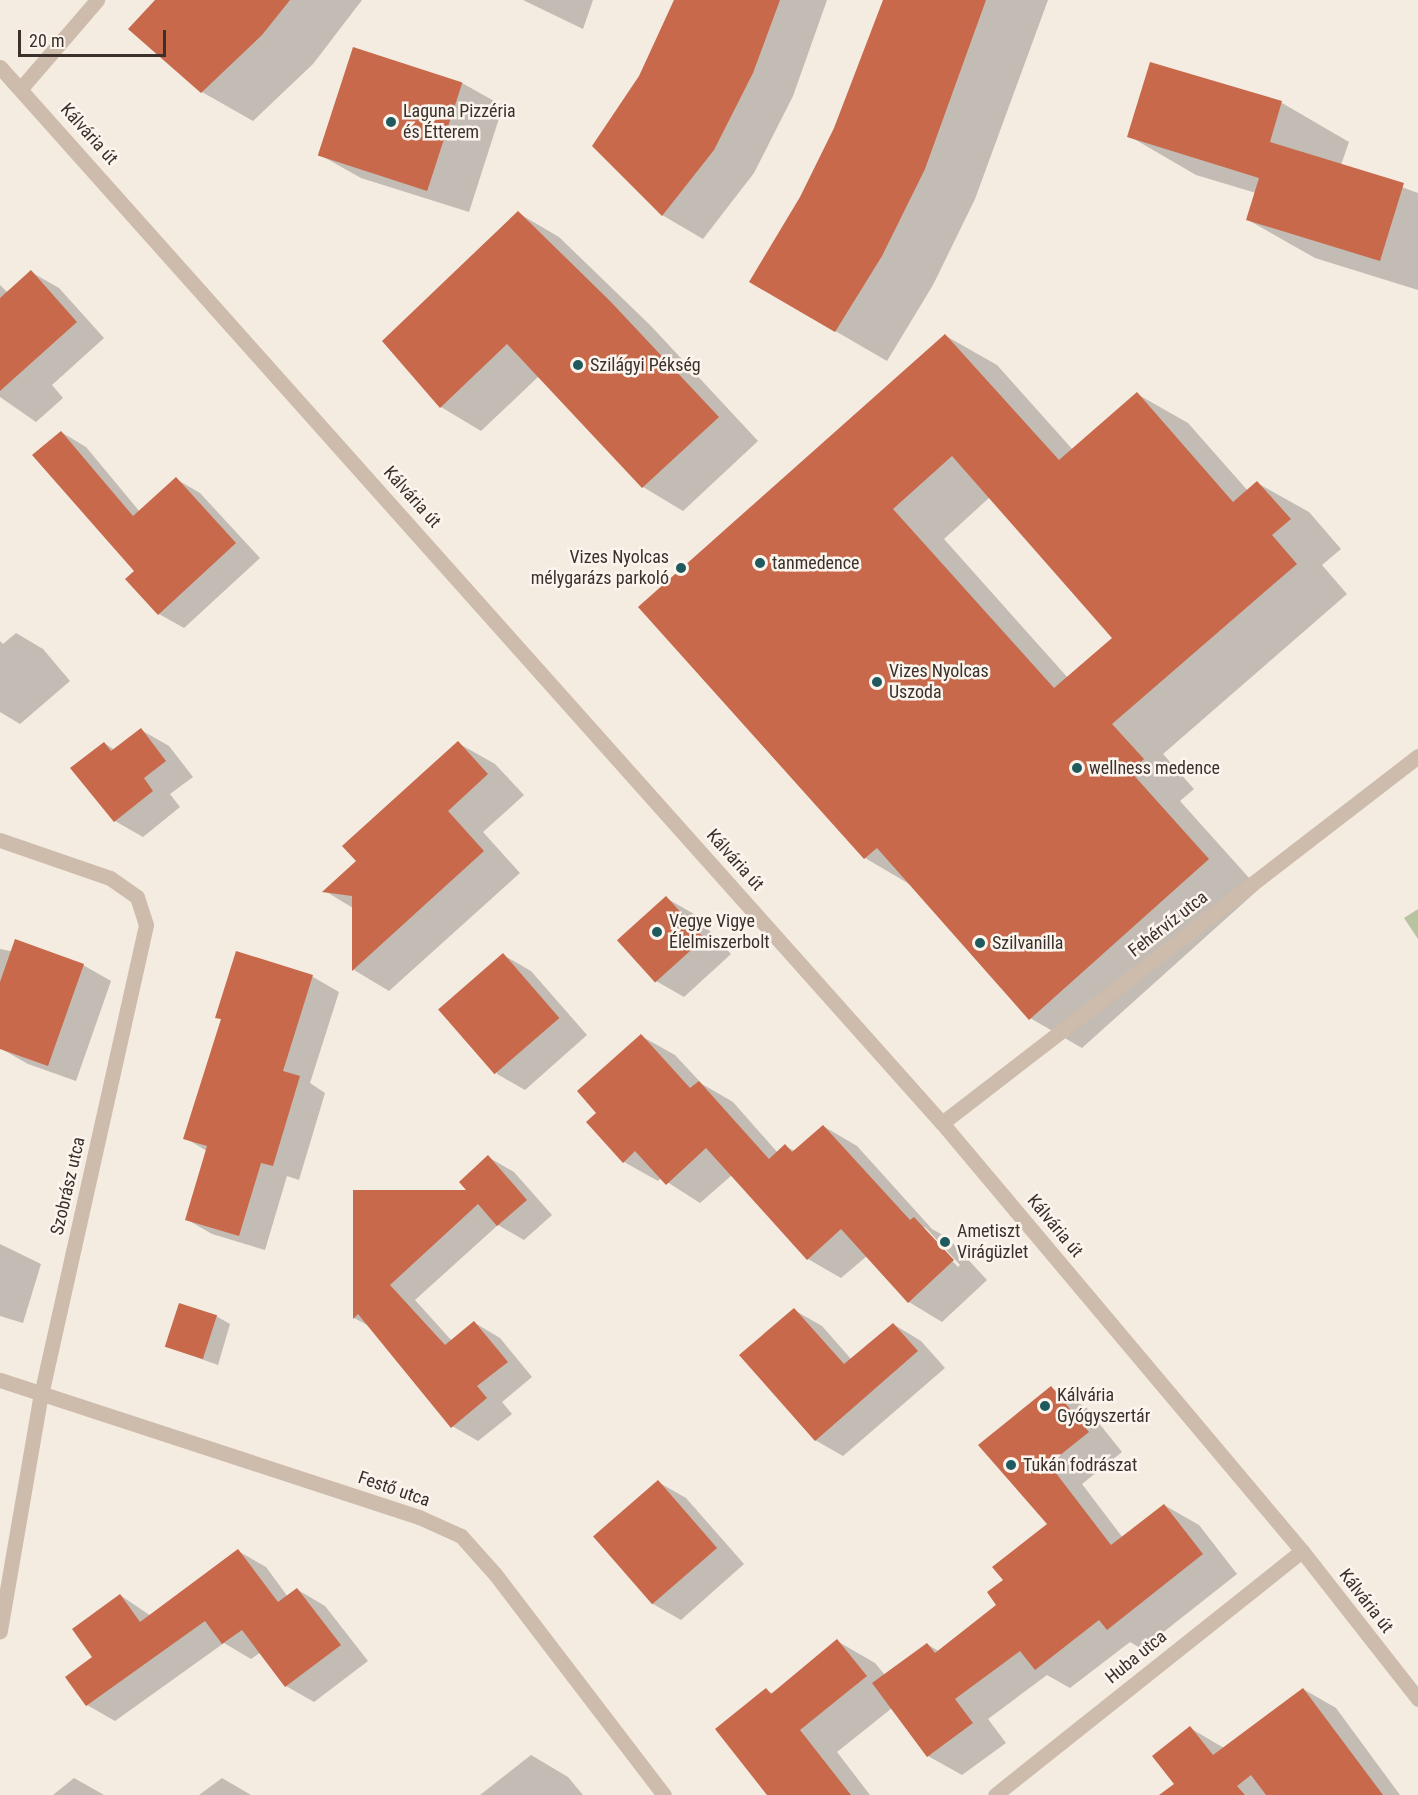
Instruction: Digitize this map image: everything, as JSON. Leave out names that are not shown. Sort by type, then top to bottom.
[{"type":"street","points":[[22,87],[97,0]]},
{"type":"street","name":"Kálvária út","points":[[0,67],[22,87],[942,1123],[1302,1551],[1418,1699]]},
{"type":"street","name":"Fehérvíz utca","points":[[942,1123],[1418,756]]},
{"type":"street","name":"Szobrász utca","points":[[0,840],[110,878],[137,897],[146,925],[41,1393],[0,1631]]},
{"type":"street","name":"Festő utca","points":[[0,1380],[419,1517],[461,1536],[495,1574],[664,1795]]},
{"type":"street","name":"Huba utca","points":[[995,1795],[1302,1551]]},
{"type":"green space","points":[[1418,909],[1418,939],[1404,918]]},
{"type":"building","points":[[155,0],[290,0],[262,35],[201,93],[128,29]]},
{"type":"building","points":[[674,0],[780,0],[753,73],[714,150],[662,216],[592,146],[639,76]]},
{"type":"building","points":[[883,0],[986,0],[925,169],[882,256],[835,332],[749,282],[800,197],[834,128]]},
{"type":"building","points":[[353,47],[462,83],[427,191],[318,155]]},
{"type":"building","points":[[1150,62],[1282,101],[1270,142],[1404,183],[1380,261],[1246,220],[1259,178],[1127,137]]},
{"type":"building","points":[[518,211],[610,301],[719,417],[642,488],[507,344],[440,408],[382,341]]},
{"type":"building","points":[[31,270],[77,322],[0,391],[0,298]]},
{"type":"building","name":"Vizes Nyolcas Uszoda","points":[[945,334],[1059,460],[1137,392],[1233,502],[1257,481],[1291,519],[1272,535],[1297,564],[1112,724],[1144,759],[1130,771],[1209,859],[1029,1020],[877,848],[864,859],[638,607]],"holes":[[[952,456],[1112,638],[1054,688],[893,509]]]},
{"type":"building","points":[[61,431],[133,516],[176,477],[236,543],[158,615],[125,579],[134,571],[32,455]]},
{"type":"building","points":[[141,728],[166,761],[144,778],[153,791],[114,822],[70,768],[104,742],[111,751]]},
{"type":"building","points":[[458,741],[488,774],[448,811],[484,851],[352,971],[352,896],[322,892],[356,861],[342,846]]},
{"type":"building","points":[[666,896],[704,938],[655,983],[617,940]]},
{"type":"building","points":[[15,939],[84,964],[48,1066],[0,1049],[0,982]]},
{"type":"building","points":[[236,951],[313,975],[283,1071],[300,1076],[273,1166],[261,1163],[239,1236],[185,1220],[207,1146],[183,1139],[221,1019],[215,1018]]},
{"type":"building","points":[[503,953],[559,1018],[495,1074],[438,1009]]},
{"type":"building","points":[[641,1034],[690,1088],[699,1081],[769,1159],[785,1144],[792,1152],[823,1125],[910,1220],[914,1217],[954,1260],[908,1303],[841,1229],[807,1260],[706,1148],[666,1185],[635,1151],[623,1163],[586,1122],[596,1113],[577,1091]]},
{"type":"building","points":[[488,1155],[527,1200],[497,1226],[478,1204],[390,1285],[445,1345],[474,1321],[508,1362],[477,1386],[487,1398],[451,1428],[358,1314],[353,1319],[353,1190],[466,1190],[459,1182]]},
{"type":"building","points":[[179,1303],[217,1315],[203,1359],[165,1347]]},
{"type":"building","points":[[794,1308],[844,1364],[893,1323],[918,1351],[815,1441],[739,1355]]},
{"type":"building","points":[[1051,1386],[1089,1432],[1049,1464],[1111,1545],[1164,1504],[1203,1554],[1107,1630],[1099,1620],[1035,1670],[1020,1651],[955,1699],[973,1723],[927,1757],[872,1683],[927,1643],[935,1653],[996,1605],[987,1592],[1003,1580],[992,1567],[1047,1524],[978,1445]]},
{"type":"building","points":[[658,1480],[717,1548],[652,1604],[593,1536]]},
{"type":"building","points":[[238,1549],[278,1602],[297,1588],[341,1645],[285,1687],[242,1630],[222,1644],[205,1621],[86,1706],[65,1677],[92,1657],[72,1629],[120,1594],[140,1622]]},
{"type":"building","points":[[837,1639],[867,1676],[800,1730],[851,1795],[767,1795],[715,1729],[766,1688],[771,1694]]},
{"type":"building","points":[[1303,1688],[1383,1795],[1266,1795],[1251,1775],[1237,1786],[1245,1795],[1159,1795],[1174,1784],[1152,1756],[1190,1726],[1213,1755]]},
{"type":"place","name":"Laguna Pizzéria és Étterem","points":[[391,122]]},
{"type":"place","name":"Szilágyi Pékség","points":[[578,365]]},
{"type":"place","name":"tanmedence","points":[[760,563]]},
{"type":"place","name":"Vizes Nyolcas mélygarázs parkoló","points":[[681,568]]},
{"type":"place","name":"Vizes Nyolcas Uszoda","points":[[877,682]]},
{"type":"place","name":"wellness medence","points":[[1077,768]]},
{"type":"place","name":"Vegye Vigye Élelmiszerbolt","points":[[657,932]]},
{"type":"place","name":"Szilvanilla","points":[[980,943]]},
{"type":"place","name":"Ametiszt Virágüzlet","points":[[945,1242]]},
{"type":"place","name":"Kálvária Gyógyszertár","points":[[1045,1406]]},
{"type":"place","name":"Tukán fodrászat","points":[[1011,1465]]}]
